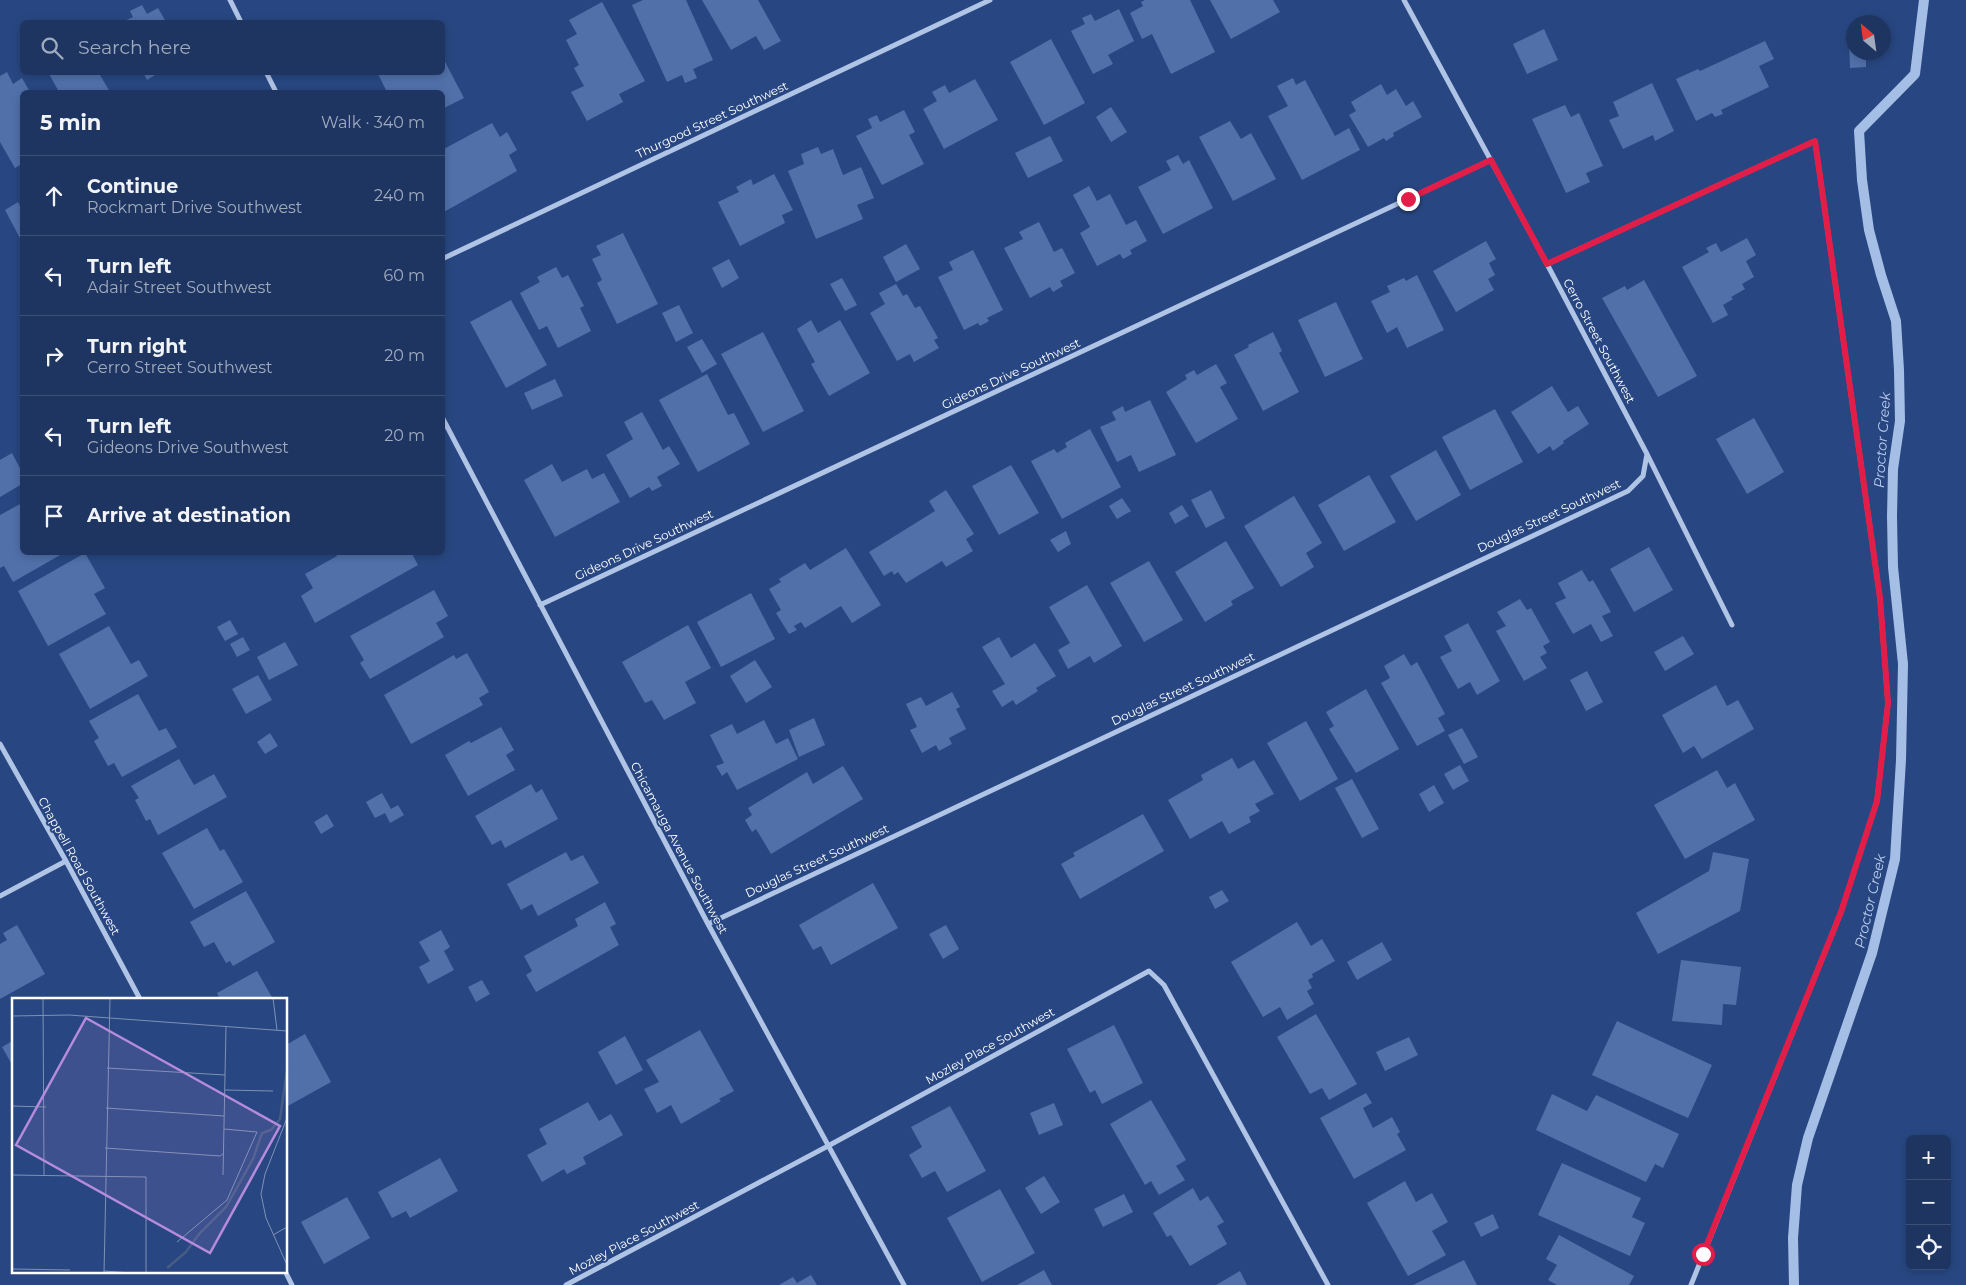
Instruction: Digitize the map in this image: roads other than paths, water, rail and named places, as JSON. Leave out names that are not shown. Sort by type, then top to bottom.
[{"type":"street","points":[[230,0],[240,20]]},
{"type":"street","name":"Thurgood Street Southwest","points":[[445,257],[990,0]]},
{"type":"street","name":"Cerro Street Southwest","points":[[1404,0],[1647,454],[1732,625]]},
{"type":"street","points":[[268,75],[275,90]]},
{"type":"street","points":[[1547,264],[1815,141],[1880,598],[1888,703],[1877,801],[1841,912],[1691,1285]]},
{"type":"street","name":"Gideons Drive Southwest","points":[[540,605],[1491,160]]},
{"type":"street","name":"Chicamauga Avenue Southwest","points":[[445,423],[708,924],[904,1285]]},
{"type":"street","name":"Douglas Street Southwest","points":[[708,924],[1628,491],[1643,476],[1647,454]]},
{"type":"street","name":"Chappell Road Southwest","points":[[0,744],[66,860],[139,998]]},
{"type":"street","points":[[0,896],[66,860]]},
{"type":"street","name":"Mozley Place Southwest","points":[[566,1285],[828,1146],[1150,971],[1164,985],[1328,1285]]},
{"type":"street","points":[[286,1272],[292,1285]]},
{"type":"waterway","name":"Proctor Creek","points":[[1794,1285],[1793,1238],[1797,1185],[1808,1138],[1872,953],[1895,859],[1901,760],[1903,664],[1893,567],[1892,517],[1893,469],[1900,421],[1899,370],[1896,321],[1869,230],[1862,180],[1859,131],[1915,74],[1924,0]]}]
